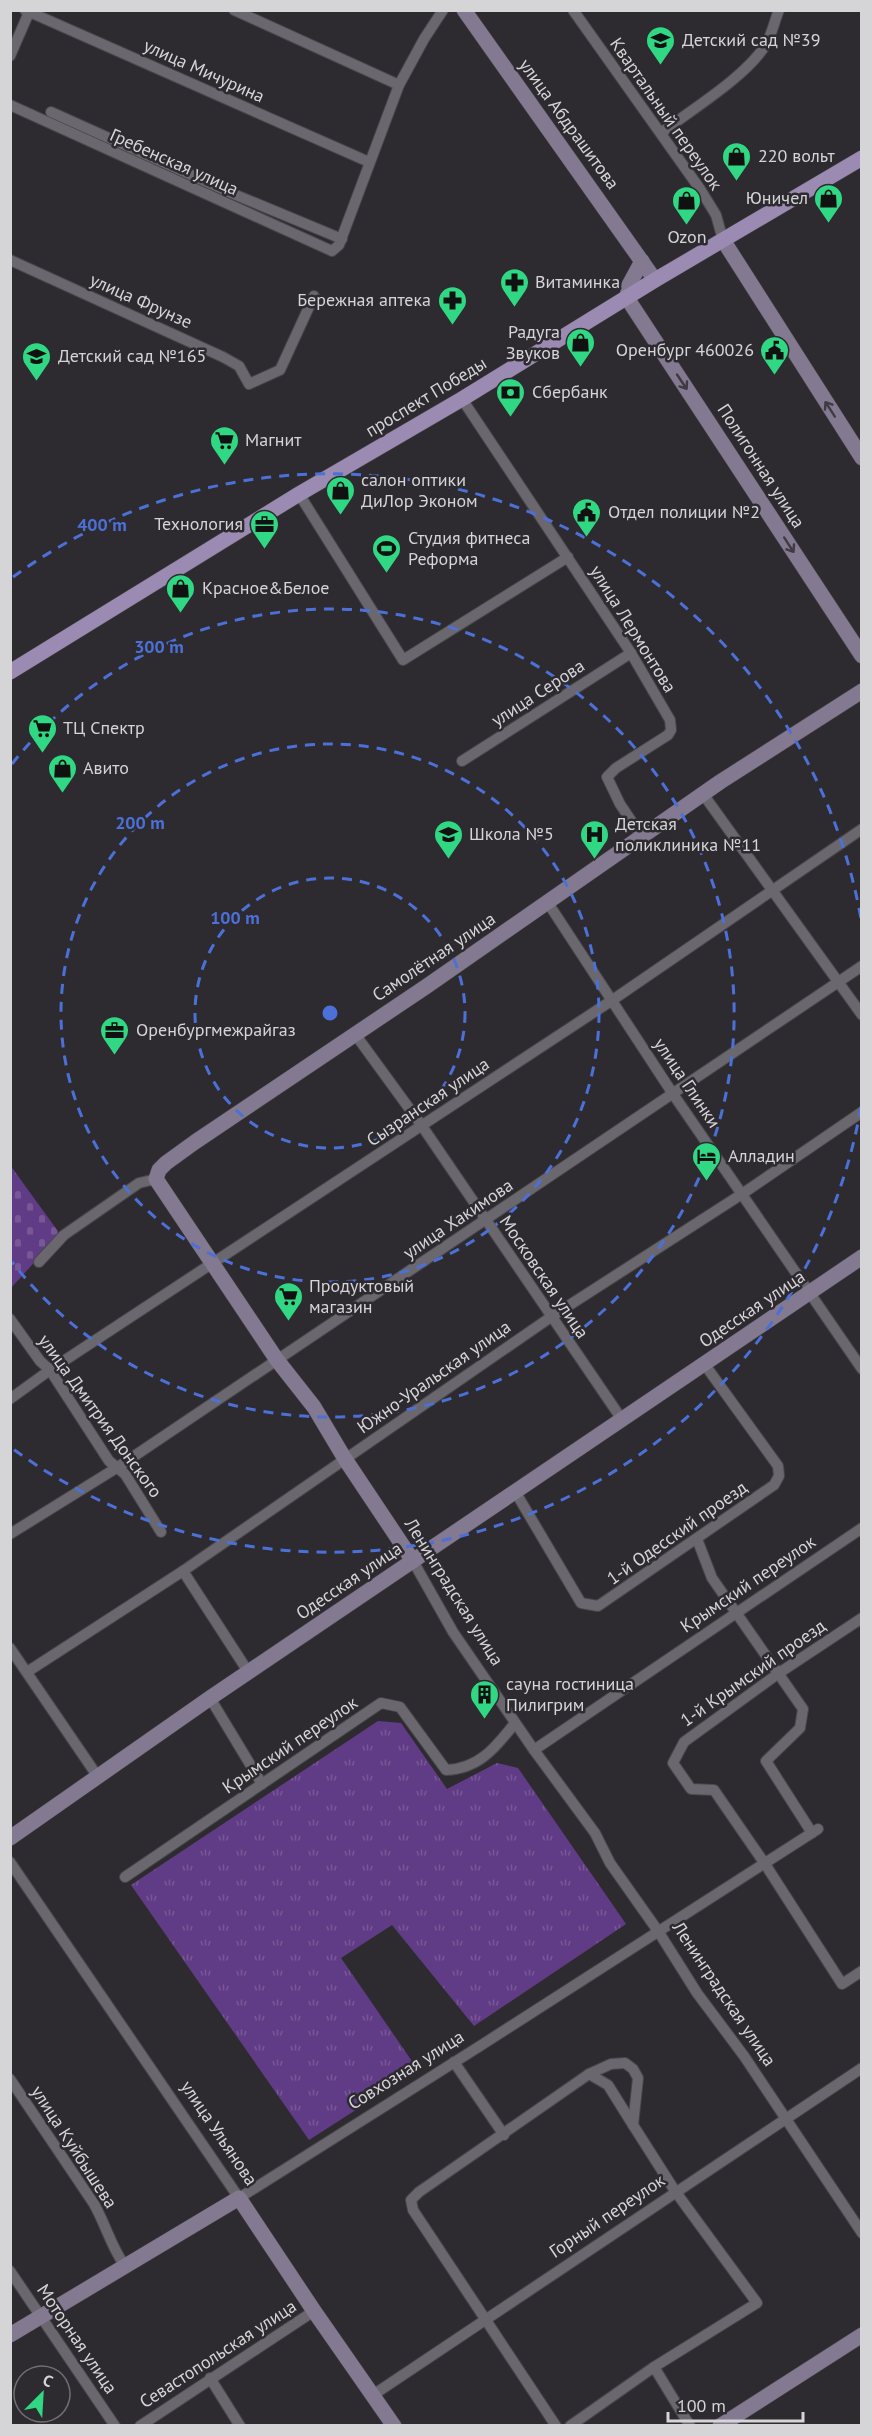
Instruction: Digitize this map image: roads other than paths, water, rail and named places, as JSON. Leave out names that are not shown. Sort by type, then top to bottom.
[{"type":"main road","name":"проспект Победы","points":[[10,672],[299,494],[462,399],[655,280],[861,158]]},
{"type":"street","points":[[234,10],[399,85]]},
{"type":"street","points":[[342,239],[399,85],[443,10]]},
{"type":"street","name":"улица Абдрашитова","points":[[464,10],[655,280]]},
{"type":"street","name":"Квартальный переулок","points":[[573,10],[661,133],[716,215],[723,240]]},
{"type":"street","points":[[661,133],[741,72],[757,57],[771,35],[779,10]]},
{"type":"street","points":[[10,56],[28,11]]},
{"type":"street","name":"улица Мичурина","points":[[28,11],[369,162]]},
{"type":"street","name":"Гребенская улица","points":[[10,105],[324,249],[336,249],[342,239],[231,193],[51,112]]},
{"type":"street","points":[[723,240],[861,458]]},
{"type":"street","name":"улица Фрунзе","points":[[10,260],[223,357],[239,366],[249,384],[280,370],[314,296]]},
{"type":"street","points":[[627,298],[629,285],[642,261]]},
{"type":"street","name":"Полигонная улица","points":[[627,298],[861,656]]},
{"type":"street","name":"улица Лермонтова","points":[[462,399],[631,653],[670,720],[672,730],[662,740],[616,768],[608,777],[620,804],[642,837]]},
{"type":"street","points":[[299,494],[403,660],[567,557]]},
{"type":"street","name":"улица Серова","points":[[462,761],[631,653]]},
{"type":"street","name":"Самолётная улица","points":[[39,1262],[64,1235],[139,1183],[156,1179],[159,1170],[166,1163],[548,903],[703,794],[861,691]]},
{"type":"street","points":[[703,794],[861,1015]]},
{"type":"street","name":"Сызранская улица","points":[[10,1399],[50,1370],[612,1000],[861,829]]},
{"type":"street","name":"улица Глинки","points":[[548,903],[673,1094],[861,1369]]},
{"type":"street","name":"улица Хакимова","points":[[10,1534],[118,1467],[861,966]]},
{"type":"street","name":"Московская улица","points":[[355,1034],[422,1126],[622,1421]]},
{"type":"street","name":"Южно-Уральская улица","points":[[27,1672],[183,1571],[551,1317],[742,1194],[861,1112]]},
{"type":"street","name":"Ленинградская улица","points":[[156,1179],[212,1265],[278,1360],[314,1407],[345,1459],[413,1561],[453,1632],[534,1750],[595,1833],[610,1863],[658,1931],[697,1993],[744,2056],[861,2233]]},
{"type":"street","name":"Одесская улица","points":[[10,1838],[210,1698],[705,1365],[861,1257]]},
{"type":"street","name":"улица Дмитрия Донского","points":[[10,1319],[39,1361],[50,1370],[109,1461],[118,1467],[161,1532]]},
{"type":"street","name":"1-й Одесский проезд","points":[[516,1493],[581,1603],[603,1604],[774,1485],[779,1476],[778,1466],[705,1365]]},
{"type":"street","name":"Крымский переулок","points":[[534,1750],[735,1611],[861,1528]]},
{"type":"street","points":[[697,1539],[712,1578],[779,1673]]},
{"type":"street","points":[[183,1571],[249,1673]]},
{"type":"street","name":"1-й Крымский проезд","points":[[765,1864],[714,1790],[691,1789],[673,1763],[684,1742],[779,1673],[861,1618]]},
{"type":"street","points":[[10,1648],[98,1777]]},
{"type":"street","name":"Совхозная улица","points":[[10,2335],[239,2198],[815,1831],[766,1761],[801,1728],[803,1709],[779,1673]]},
{"type":"street","points":[[210,1698],[262,1784]]},
{"type":"street","name":"Крымский переулок","points":[[124,1877],[381,1703],[400,1707],[446,1770],[461,1770],[475,1764],[515,1723]]},
{"type":"street","name":"улица Ульянова","points":[[10,1862],[394,2426]]},
{"type":"street","points":[[765,1864],[842,1984],[861,1971]]},
{"type":"street","points":[[454,2062],[504,2134]]},
{"type":"street","points":[[556,2426],[413,2211],[411,2200],[419,2192],[589,2074],[611,2064],[625,2063],[633,2069],[638,2078],[633,2125]]},
{"type":"street","name":"Горный переулок","points":[[373,2395],[861,2068]]},
{"type":"street","points":[[570,2426],[654,2367],[756,2303],[675,2191],[608,2085],[589,2074]]},
{"type":"street","name":"улица Куйбышева","points":[[10,2079],[94,2204],[115,2252],[125,2266]]},
{"type":"street","name":"Моторная улица","points":[[10,2271],[43,2316],[115,2426]]},
{"type":"street","name":"Севастопольская улица","points":[[140,2426],[314,2311]]},
{"type":"street","points":[[720,2426],[861,2335]]},
{"type":"street","points":[[654,2367],[690,2426]]},
{"type":"street","points":[[210,2378],[240,2426]]},
{"type":"place","name":"Детский сад №39","points":[[661,66]]},
{"type":"place","name":"220 вольт","points":[[737,182]]},
{"type":"place","name":"Юничел","points":[[829,224]]},
{"type":"place","name":"Ozon","points":[[687,226]]},
{"type":"place","name":"Витаминка","points":[[514,308]]},
{"type":"place","name":"Бережная аптека","points":[[452,326]]},
{"type":"place","name":"Радуга Звуков","points":[[581,368]]},
{"type":"place","name":"Оренбург 460026","points":[[775,376]]},
{"type":"place","name":"Детский сад №165","points":[[37,382]]},
{"type":"place","name":"Сбербанк","points":[[511,418]]},
{"type":"place","name":"Магнит","points":[[224,466]]},
{"type":"place","name":"салон оптики ДиЛор Эконом","points":[[340,516]]},
{"type":"place","name":"Отдел полиции №2","points":[[587,538]]},
{"type":"place","name":"Технология","points":[[264,550]]},
{"type":"place","name":"Студия фитнеса Реформа","points":[[387,574]]},
{"type":"place","name":"Красное&Белое","points":[[181,614]]},
{"type":"place","name":"ТЦ Спектр","points":[[42,754]]},
{"type":"place","name":"Авито","points":[[62,794]]},
{"type":"place","name":"Школа №5","points":[[448,860]]},
{"type":"place","name":"Детская поликлиника №11","points":[[594,860]]},
{"type":"place","name":"Оренбургмежрайгаз","points":[[115,1056]]},
{"type":"place","name":"Алладин","points":[[707,1182]]},
{"type":"place","name":"Продуктовый магазин","points":[[288,1322]]},
{"type":"place","name":"сауна гостиница Пилигрим","points":[[485,1720]]}]
